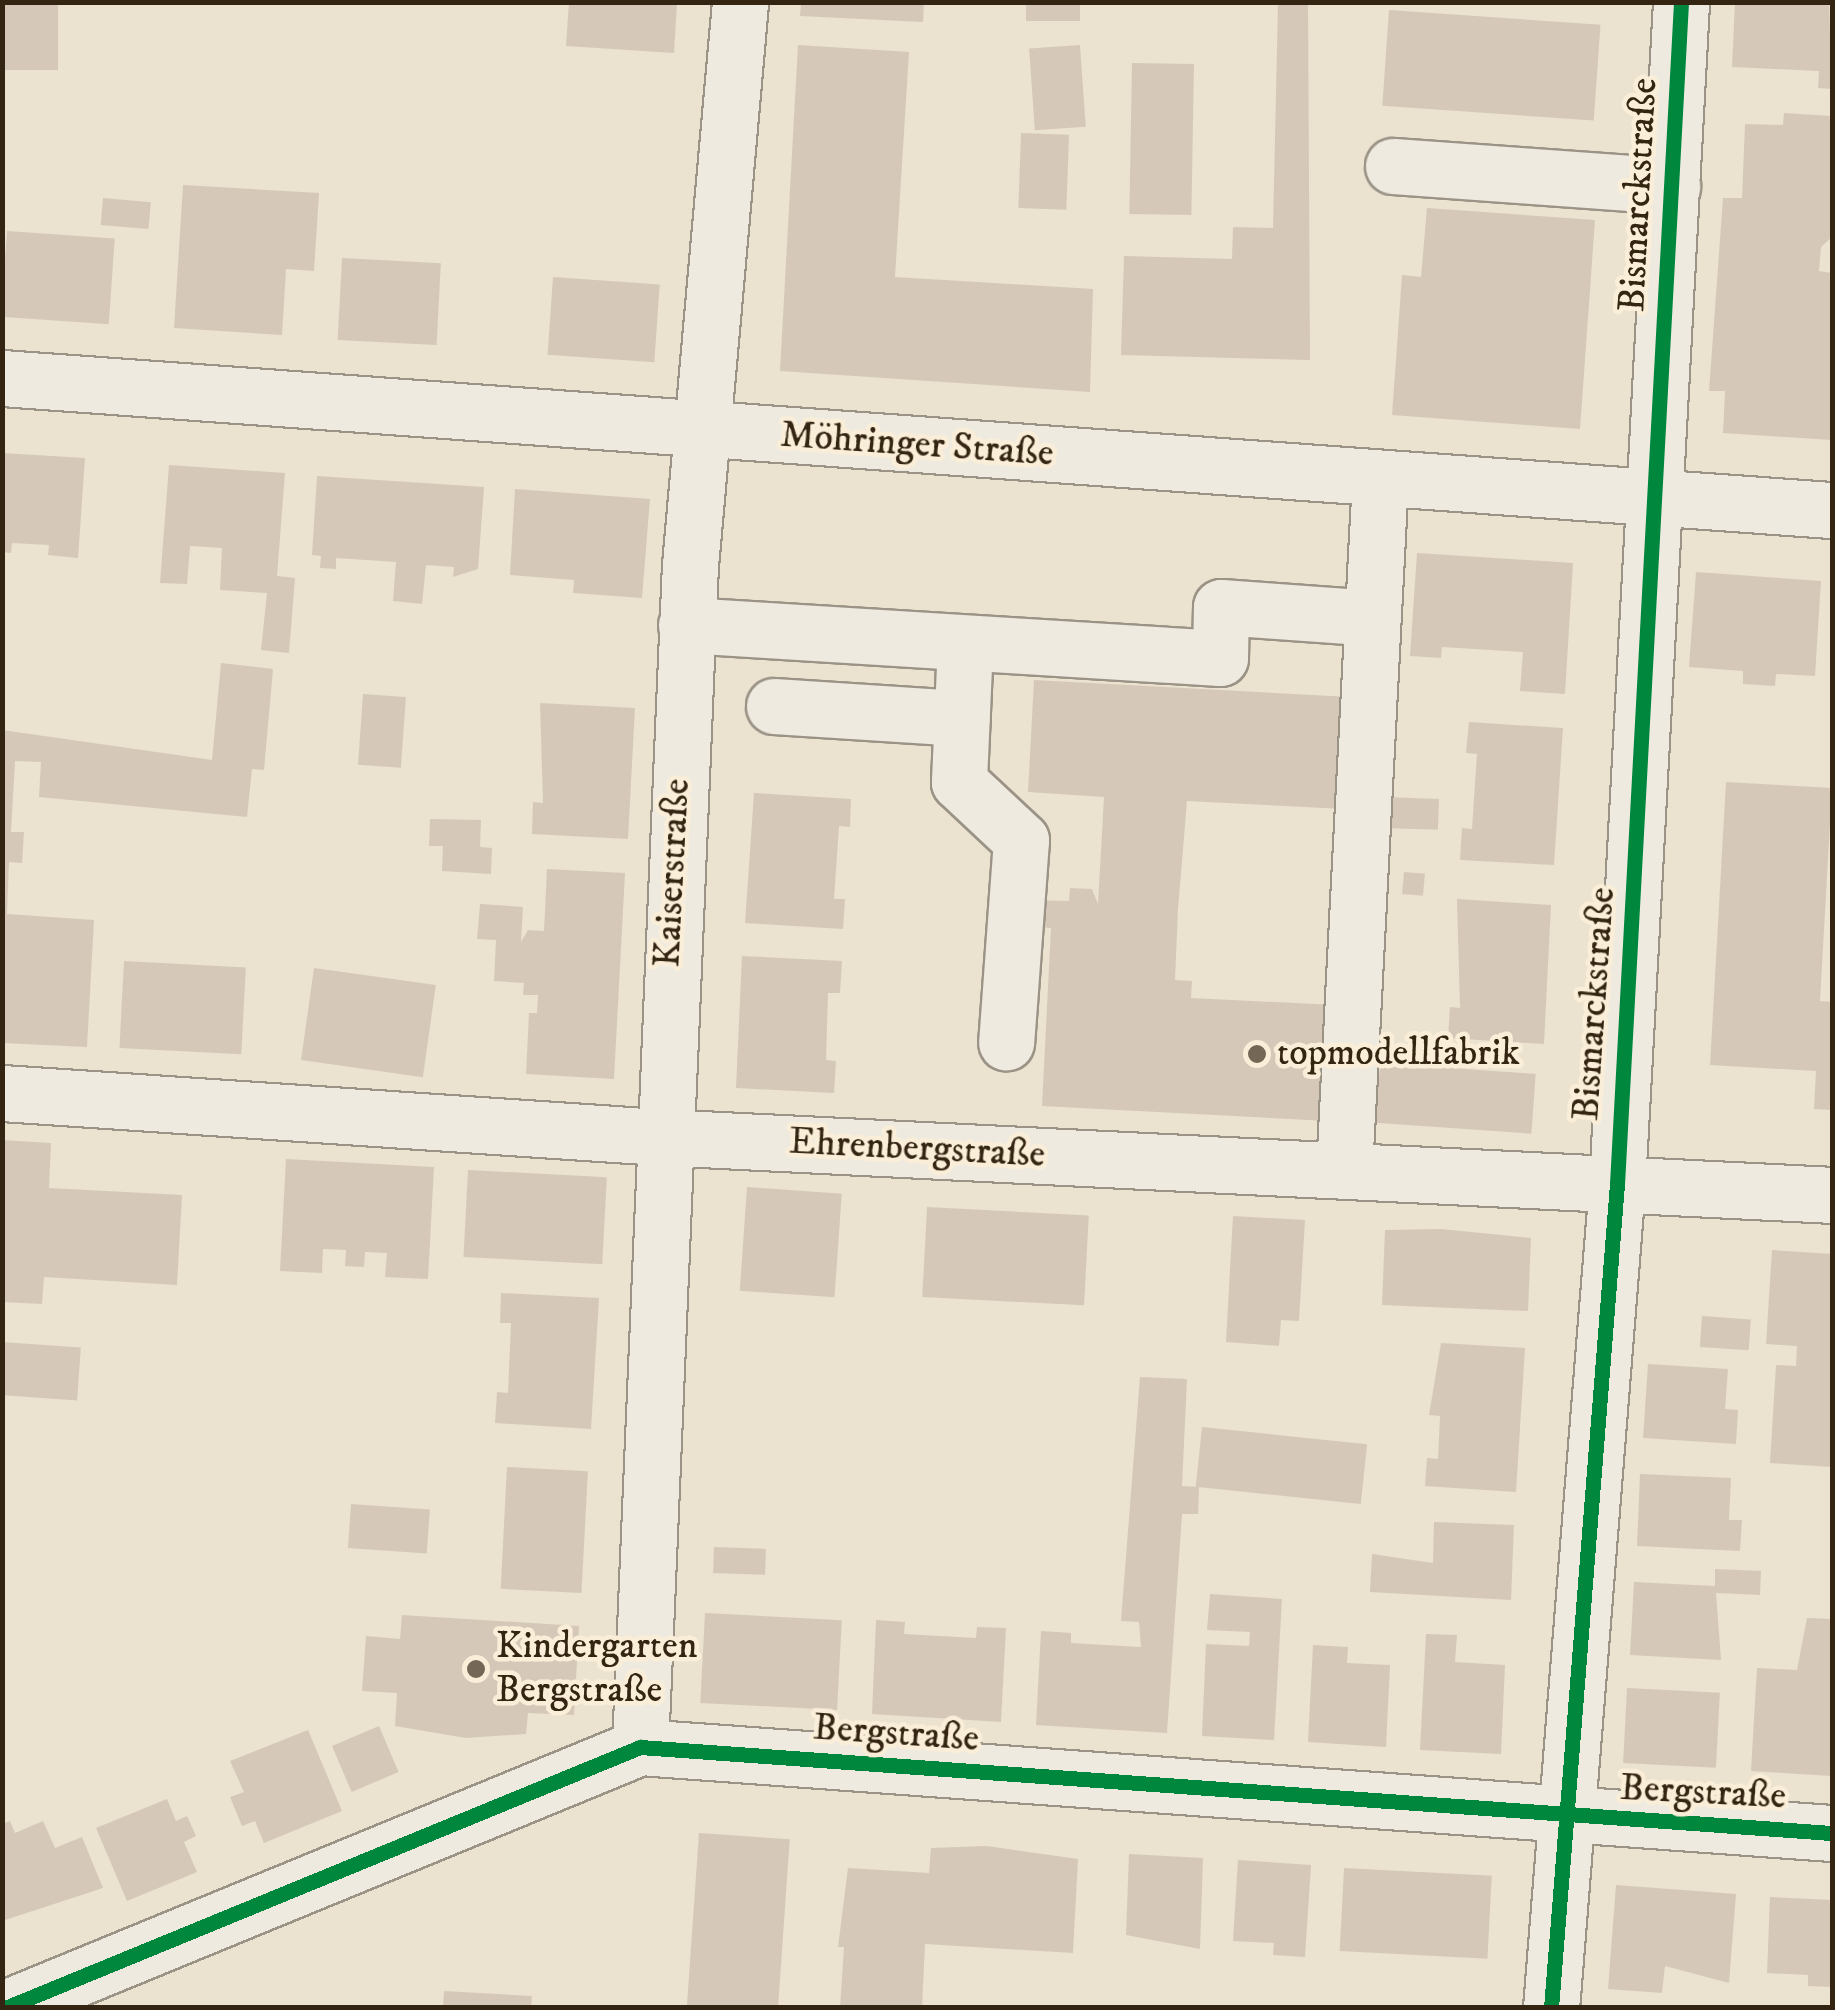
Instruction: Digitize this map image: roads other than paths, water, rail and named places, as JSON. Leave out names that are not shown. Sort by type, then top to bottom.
[{"type":"street","name":"Kaiserstraße","points":[[640,1746],[660,1136],[686,625],[740,2]]},
{"type":"street","name":"Bismarckstraße","points":[[1551,2008],[1617,1184],[1682,2]]},
{"type":"street","points":[[1393,166],[1672,186]]},
{"type":"street","name":"Möhringer Straße","points":[[2,378],[1832,510]]},
{"type":"street","points":[[1344,1170],[1380,478]]},
{"type":"street","points":[[686,625],[1220,658],[1221,607],[1373,618]]},
{"type":"street","points":[[965,643],[959,782],[1021,840],[1006,1042]]},
{"type":"street","points":[[774,706],[962,718]]},
{"type":"street","name":"Ehrenbergstraße","points":[[2,1093],[660,1136],[1832,1195]]},
{"type":"street","name":"Bergstraße","points":[[5,2008],[640,1746],[1566,1818],[1832,1833]]},
{"type":"place","name":"topmodellfabrik","points":[[1257,1054]]},
{"type":"place","name":"Kindergarten Bergstraße","points":[[476,1669]]}]
